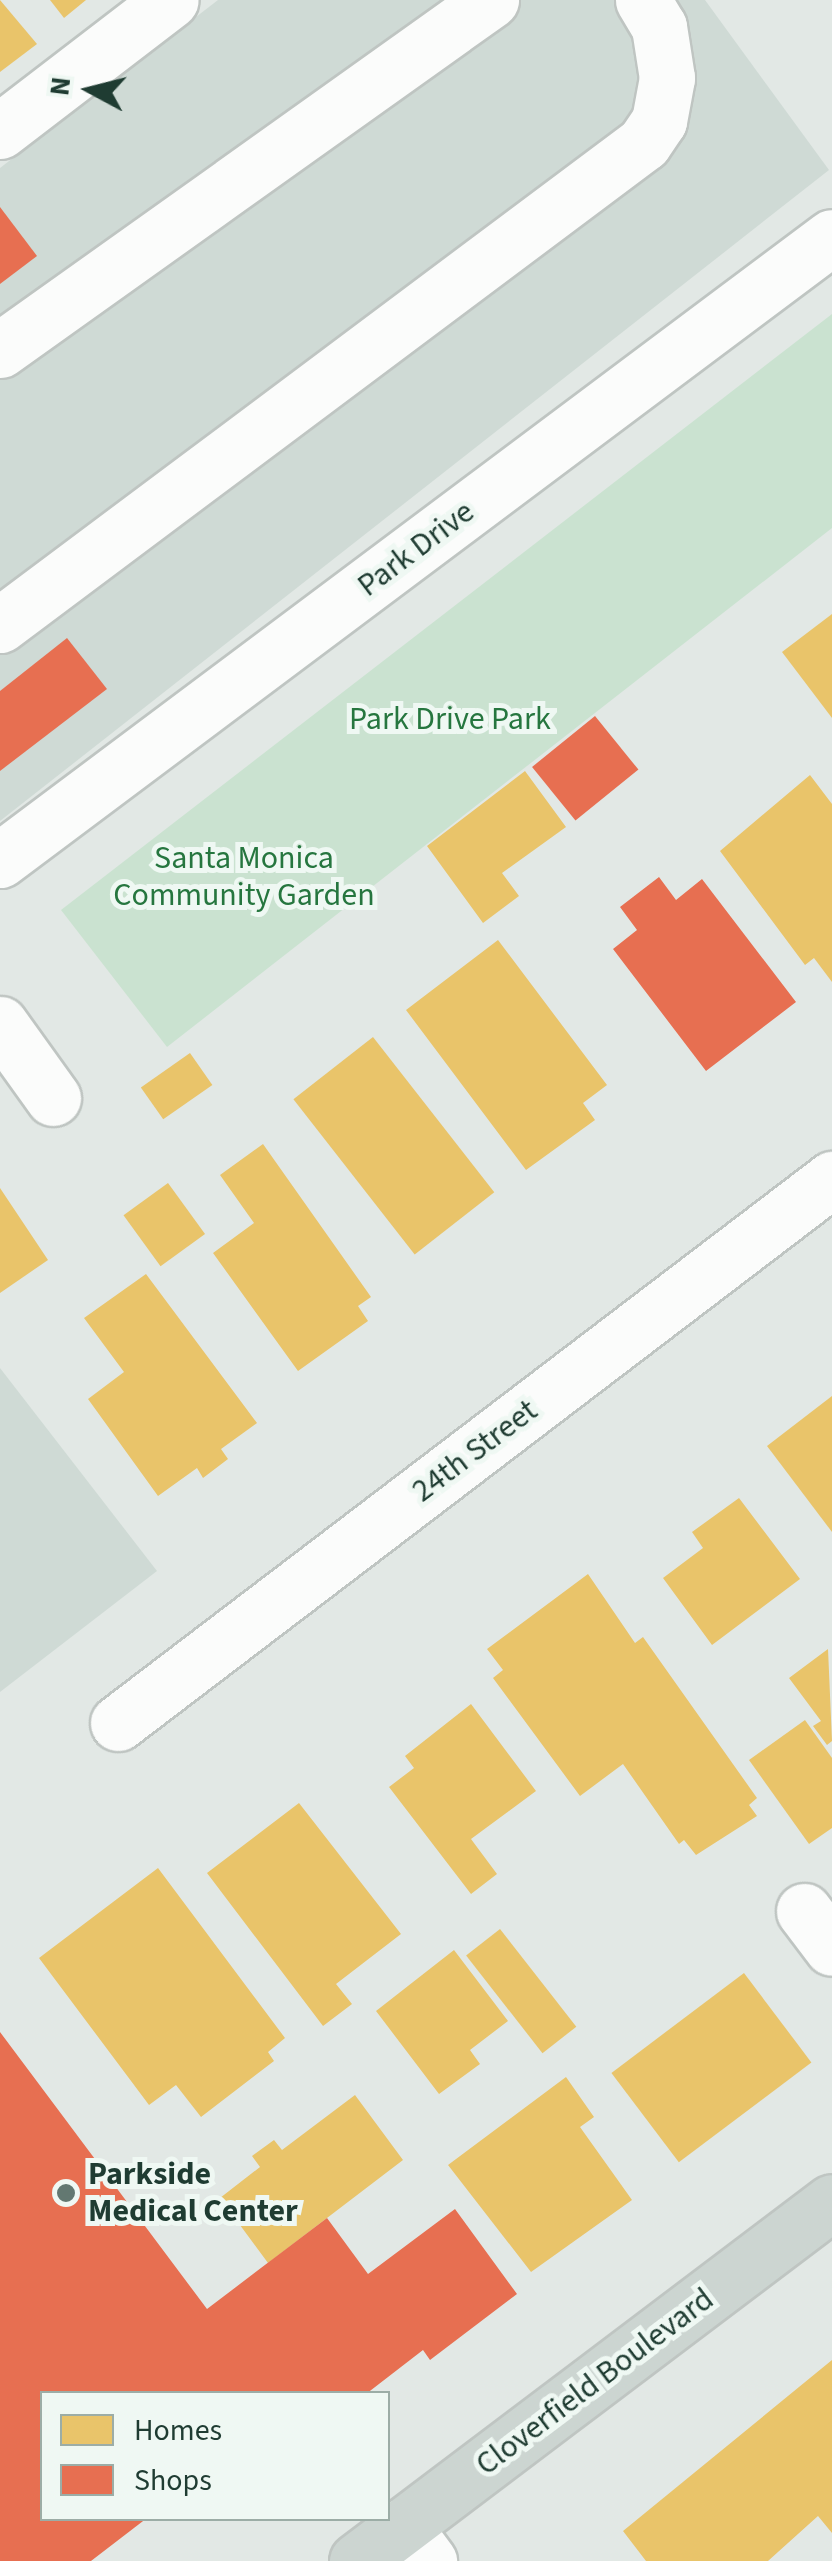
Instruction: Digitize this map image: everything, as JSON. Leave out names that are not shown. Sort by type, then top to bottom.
[{"type":"main road","name":"Cloverfield Boulevard","points":[[357,2561],[416,2544],[832,2202]]},
{"type":"street","points":[[0,130],[171,0]]},
{"type":"street","points":[[0,350],[491,0]]},
{"type":"street","points":[[0,625],[644,143],[659,121],[667,78],[658,28],[643,0]]},
{"type":"street","name":"Park Drive","points":[[0,860],[832,236]]},
{"type":"street","points":[[0,1024],[53,1098]]},
{"type":"street","name":"24th Street","points":[[118,1723],[832,1179]]},
{"type":"shaded area","points":[[218,0],[705,0],[829,170],[0,821],[0,168]]},
{"type":"shaded area","points":[[0,1368],[157,1571],[0,1692]]},
{"type":"green space","name":"Park Drive Park","points":[[832,314],[832,528],[167,1047],[61,910]]},
{"type":"building: Homes","points":[[0,0],[37,44],[0,72]]},
{"type":"building: Homes","points":[[50,0],[86,0],[64,18]]},
{"type":"building: Homes","points":[[832,614],[832,718],[782,652]]},
{"type":"building: Homes","points":[[525,771],[566,827],[502,873],[519,896],[483,923],[427,846]]},
{"type":"building: Homes","points":[[810,775],[832,804],[832,982],[814,958],[805,965],[720,851]]},
{"type":"building: Homes","points":[[498,940],[607,1085],[583,1103],[595,1120],[526,1170],[406,1010]]},
{"type":"building: Homes","points":[[373,1037],[494,1192],[415,1254],[293,1099]]},
{"type":"building: Homes","points":[[190,1053],[212,1085],[163,1119],[141,1087]]},
{"type":"building: Homes","points":[[263,1144],[371,1297],[358,1306],[368,1321],[298,1371],[213,1253],[254,1223],[220,1175]]},
{"type":"building: Homes","points":[[168,1183],[205,1234],[161,1266],[124,1215]]},
{"type":"building: Homes","points":[[0,1188],[48,1260],[0,1293]]},
{"type":"building: Homes","points":[[146,1274],[257,1423],[221,1449],[228,1459],[203,1478],[197,1468],[158,1496],[88,1399],[124,1372],[84,1318]]},
{"type":"building: Homes","points":[[832,1396],[832,1532],[767,1446]]},
{"type":"building: Homes","points":[[739,1498],[800,1579],[712,1645],[663,1578],[703,1548],[692,1532]]},
{"type":"building: Homes","points":[[588,1574],[635,1643],[643,1637],[757,1798],[749,1805],[757,1816],[696,1855],[684,1840],[679,1844],[623,1764],[580,1796],[493,1678],[503,1670],[487,1649]]},
{"type":"building: Homes","points":[[828,1649],[832,1741],[827,1745],[813,1726],[821,1721],[789,1678]]},
{"type":"building: Homes","points":[[471,1704],[536,1791],[471,1839],[497,1874],[471,1894],[389,1787],[414,1768],[405,1756]]},
{"type":"building: Homes","points":[[805,1720],[832,1758],[832,1828],[809,1844],[749,1760]]},
{"type":"building: Homes","points":[[299,1803],[401,1934],[336,1984],[352,2004],[323,2026],[207,1873]]},
{"type":"building: Homes","points":[[158,1868],[285,2038],[268,2052],[274,2061],[201,2117],[176,2085],[149,2105],[39,1958]]},
{"type":"building: Homes","points":[[500,1929],[576,2027],[542,2053],[466,1955]]},
{"type":"building: Homes","points":[[454,1950],[508,2021],[470,2050],[480,2064],[439,2094],[376,2011]]},
{"type":"building: Homes","points":[[744,1973],[811,2062],[679,2162],[611,2073]]},
{"type":"building: Homes","points":[[566,2077],[594,2117],[580,2127],[632,2200],[531,2272],[448,2165]]},
{"type":"building: Homes","points":[[355,2095],[403,2160],[268,2263],[220,2198],[260,2167],[252,2156],[274,2140],[282,2150]]},
{"type":"building: Homes","points":[[832,2360],[832,2533],[818,2516],[768,2561],[646,2561],[623,2531]]},
{"type":"building: Shops","points":[[0,207],[37,256],[0,284]]},
{"type":"building: Shops","points":[[67,638],[107,689],[0,771],[0,691]]},
{"type":"building: Shops","points":[[595,716],[638,770],[575,821],[532,767]]},
{"type":"building: Shops","points":[[659,877],[676,900],[702,879],[796,1002],[706,1071],[613,949],[637,930],[620,907]]},
{"type":"building: Shops","name":"Parkside Medical Center","points":[[0,2032],[207,2309],[327,2218],[368,2274],[455,2209],[517,2294],[430,2360],[423,2350],[370,2391],[40,2391],[40,2521],[143,2521],[91,2561],[0,2561]]},
{"type":"place","name":"Parkside Medical Center","points":[[66,2193]]},
{"type":"park label","name":"Santa Monica Community Garden","points":[[244,878]]}]
